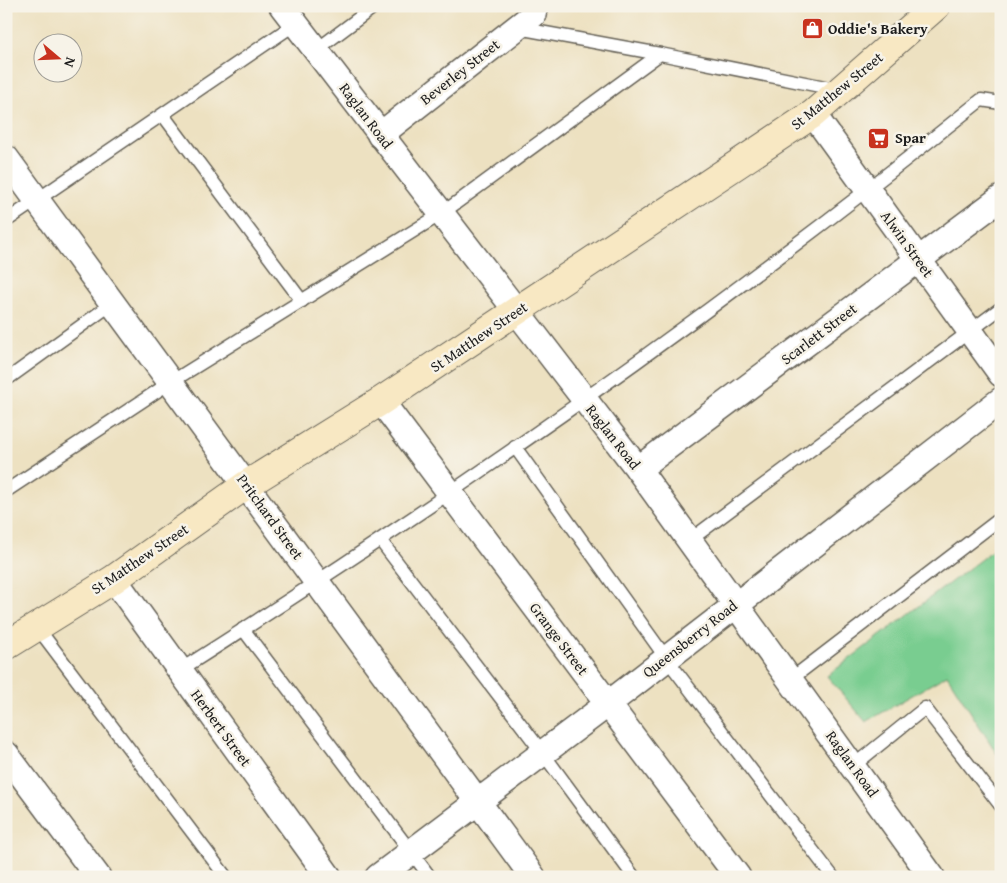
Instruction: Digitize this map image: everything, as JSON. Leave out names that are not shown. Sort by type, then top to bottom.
[{"type":"main road","name":"St Matthew Street","points":[[6,646],[114,579],[246,485],[381,401],[813,114],[842,91],[936,6]]},
{"type":"street","name":"Beverley Street","points":[[380,135],[533,15],[535,6]]},
{"type":"street","name":"Raglan Road","points":[[289,15],[638,469],[932,877]]},
{"type":"street","name":"Alwin Street","points":[[813,114],[1001,374]]},
{"type":"street","name":"Pritchard Street","points":[[6,158],[534,877]]},
{"type":"street","name":"Scarlett Street","points":[[638,469],[1001,198]]},
{"type":"street","name":"Queensberry Road","points":[[378,877],[477,800],[608,704],[736,603],[1001,400]]},
{"type":"street","name":"Grange Street","points":[[381,401],[738,877]]},
{"type":"street","name":"Herbert Street","points":[[114,579],[329,877]]},
{"type":"street","points":[[6,754],[98,877]]},
{"type":"lane","points":[[316,51],[375,6]]},
{"type":"lane","points":[[6,221],[163,115],[289,15]]},
{"type":"lane","points":[[517,27],[842,91]]},
{"type":"lane","points":[[6,490],[171,382],[441,214],[660,54]]},
{"type":"lane","points":[[180,670],[318,582],[584,399],[869,191],[982,100],[1001,103]]},
{"type":"lane","points":[[163,115],[302,301]]},
{"type":"lane","points":[[6,380],[113,303]]},
{"type":"lane","points":[[690,540],[1001,308]]},
{"type":"lane","points":[[515,447],[666,658],[833,877]]},
{"type":"lane","points":[[791,680],[1001,518]]},
{"type":"lane","points":[[380,540],[542,752],[634,877]]},
{"type":"lane","points":[[37,627],[226,877]]},
{"type":"lane","points":[[244,629],[430,877]]},
{"type":"lane","points":[[853,766],[925,708],[1001,806]]},
{"type":"green space","points":[[1001,544],[1001,760],[947,675],[866,722],[827,676]]},
{"type":"place","name":"Oddie's Bakery","points":[[812,29]]},
{"type":"place","name":"Spar","points":[[879,138]]}]
